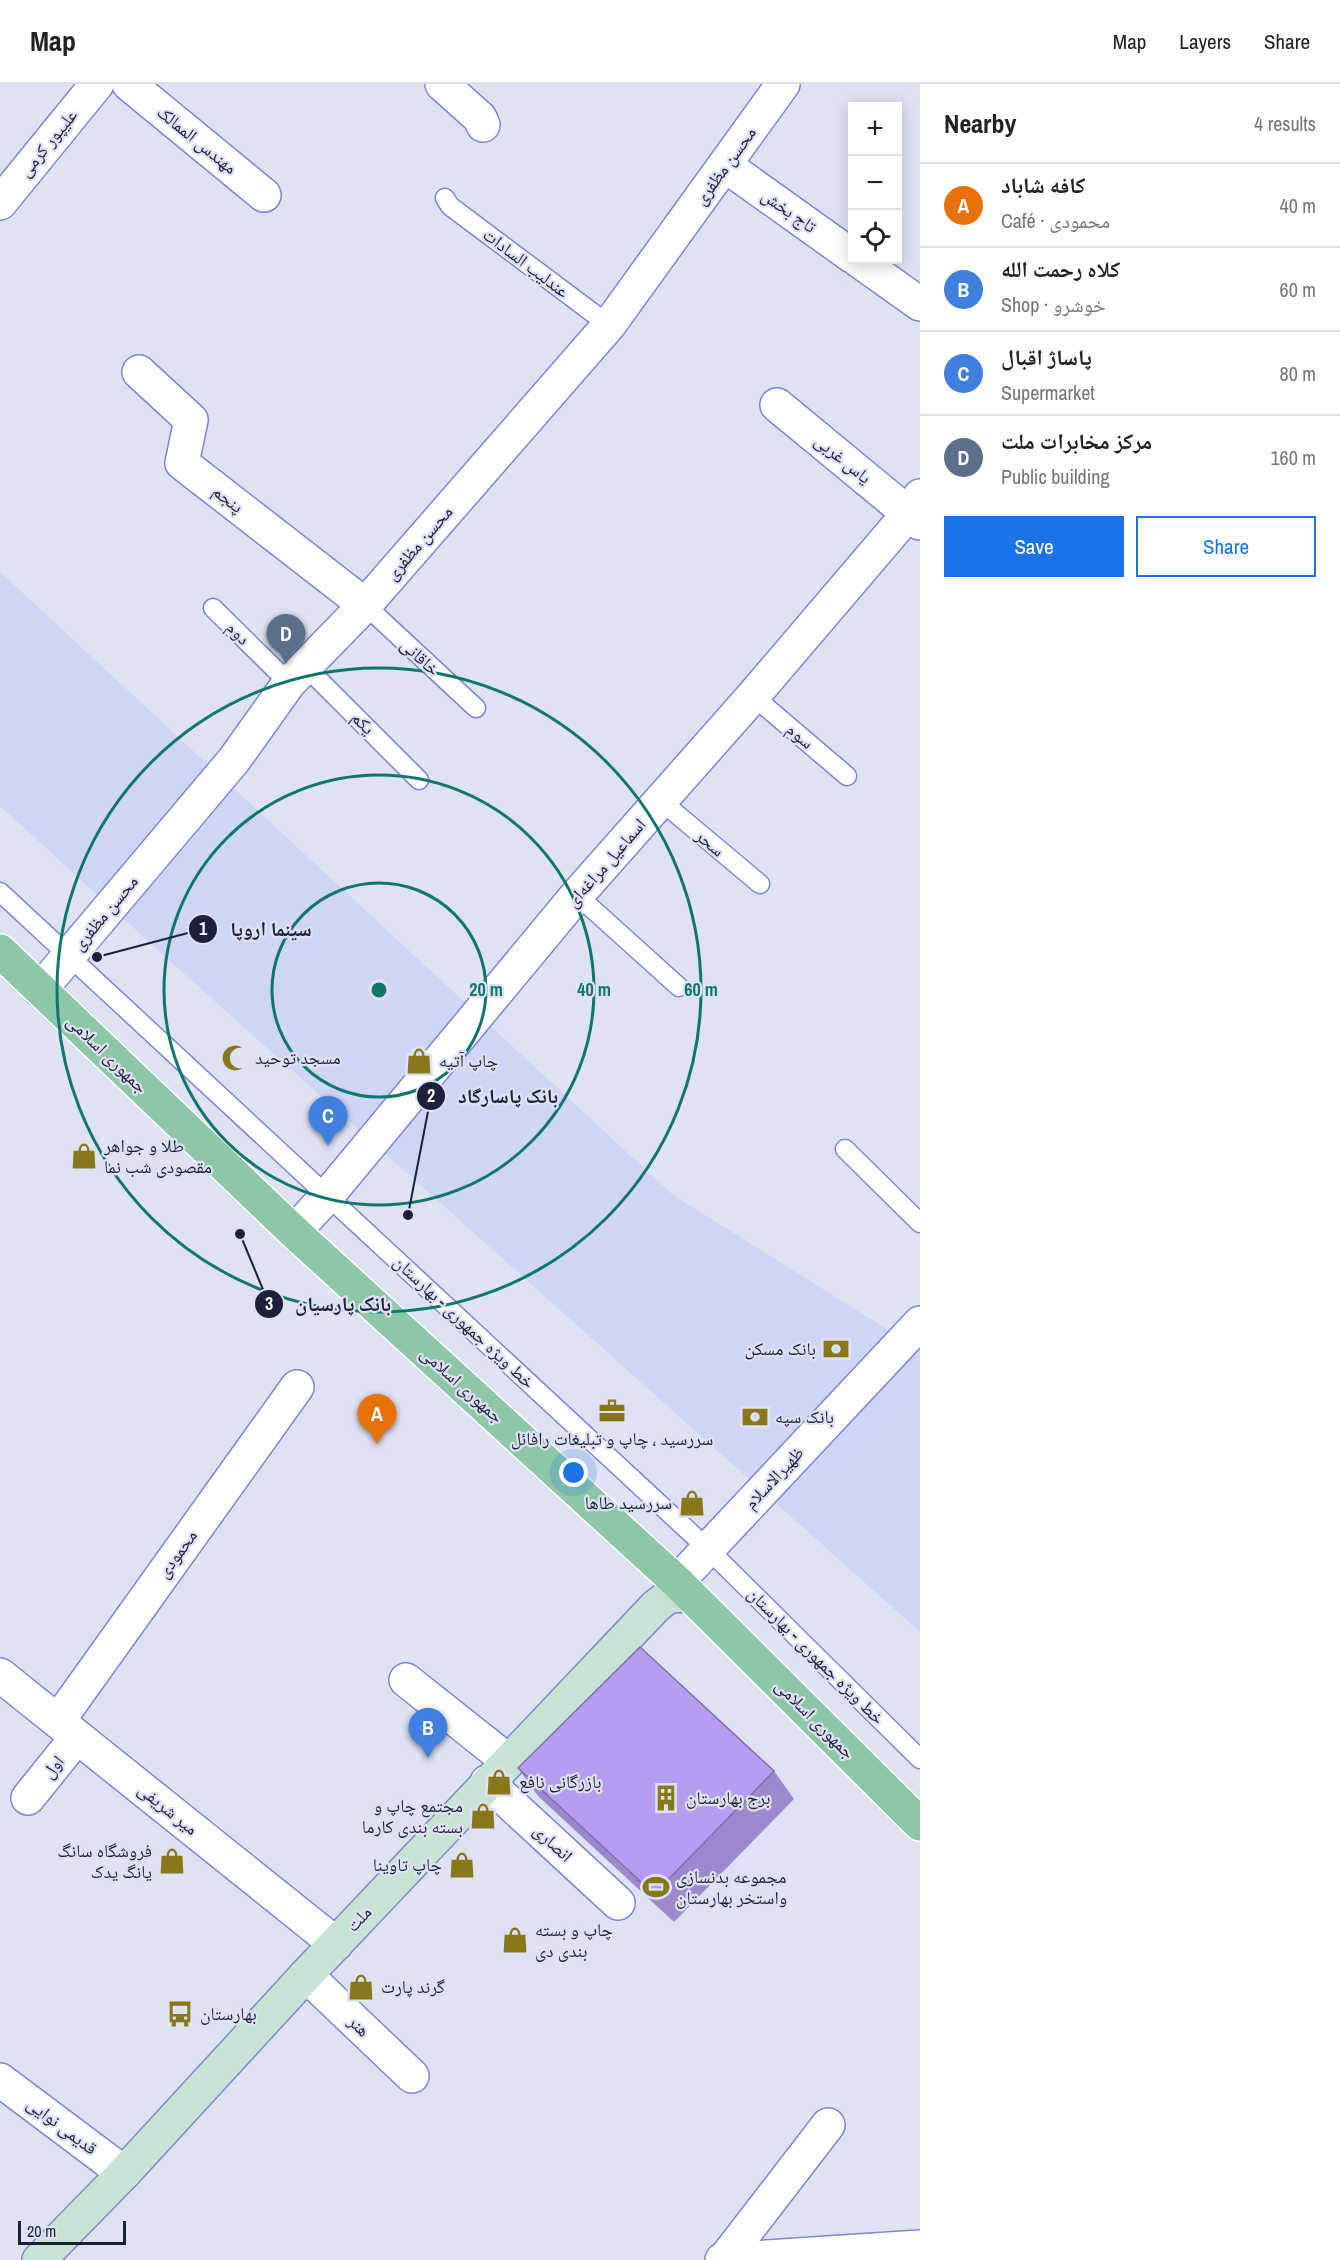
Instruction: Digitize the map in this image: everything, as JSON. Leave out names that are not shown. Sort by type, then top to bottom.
[{"type":"main road","name":"جمهوری اسلامی","points":[[0,951],[294,1232],[683,1588],[920,1824]]},
{"type":"main road","name":"ملت","points":[[39,2260],[124,2173],[306,1975],[656,1606],[683,1588]]},
{"type":"street","name":"علیپور کرمی","points":[[0,202],[97,84]]},
{"type":"street","points":[[442,84],[480,118],[483,125]]},
{"type":"street","name":"محسن مظفری","points":[[40,990],[234,760],[298,675],[365,605],[609,326],[783,84]]},
{"type":"street","name":"مهندس‌ الممالک","points":[[138,87],[264,195]]},
{"type":"street","name":"تاج بخش","points":[[726,166],[848,253]]},
{"type":"street","points":[[864,264],[920,304]]},
{"type":"street","name":"پنجم","points":[[139,372],[191,420],[182,463],[365,605]]},
{"type":"street","name":"یاس غربی","points":[[777,405],[916,511]]},
{"type":"street","name":"اسماعیل مراغه‌ای","points":[[294,1232],[328,1195],[577,895],[916,511]]},
{"type":"street","name":"ظهیرالاسلام","points":[[683,1588],[708,1549],[920,1323]]},
{"type":"street","name":"محمودی","points":[[67,1729],[297,1387]]},
{"type":"street","name":"میر شریفی","points":[[0,1675],[336,1944]]},
{"type":"street","name":"انصاری","points":[[406,1680],[498,1772],[618,1903]]},
{"type":"street","name":"اول","points":[[28,1798],[67,1729]]},
{"type":"street","name":"هنر","points":[[306,1975],[412,2076]]},
{"type":"street","name":"قدیمی نوایی","points":[[0,2080],[124,2173]]},
{"type":"street","points":[[723,2260],[828,2125]]},
{"type":"street","points":[[723,2260],[920,2247]]},
{"type":"lane","name":"عندلیب السادات","points":[[445,198],[450,206],[609,326]]},
{"type":"lane","name":"خاقانی","points":[[365,605],[476,708]]},
{"type":"lane","name":"دوم","points":[[213,608],[298,675]]},
{"type":"lane","name":"یکم","points":[[298,675],[419,780]]},
{"type":"lane","name":"سوم","points":[[753,696],[847,776]]},
{"type":"lane","name":"سحر","points":[[661,801],[760,884]]},
{"type":"lane","name":"خط ویژه جمهوری - بهارستان","points":[[0,892],[708,1549],[920,1759]]},
{"type":"lane","points":[[577,895],[679,987]]},
{"type":"lane","points":[[845,1149],[920,1223]]},
{"type":"shaded area","points":[[0,572],[673,1195],[920,1350],[920,1632],[161,953],[0,806]]},
{"type":"building","name":"برج بهارستان","points":[[640,1647],[774,1771],[654,1894],[518,1768]]},
{"type":"place","name":"مرکز مخابرات ملت","points":[[286,664]]},
{"type":"place","name":"سینما اروپا","points":[[97,957]]},
{"type":"place","name":"مسجد توحید","points":[[235,1058]]},
{"type":"place","name":"چاپ آتیه","points":[[419,1061]]},
{"type":"place","name":"پاساژ اقبال","points":[[328,1146]]},
{"type":"place","name":"طلا و جواهر مقصودی شب نما","points":[[84,1156]]},
{"type":"place","name":"بانک پاسارگاد","points":[[408,1215]]},
{"type":"place","name":"بانک پارسیان","points":[[240,1234]]},
{"type":"place","name":"بانک مسکن","points":[[836,1349]]},
{"type":"place","name":"سررسید ، چاپ و تبلیغات رافائل","points":[[612,1411]]},
{"type":"place","name":"بانک سپه","points":[[755,1417]]},
{"type":"place","name":"کافه شاباد","points":[[377,1444]]},
{"type":"place","name":"سررسید طاها","points":[[692,1503]]},
{"type":"place","name":"كلاه رحمت الله","points":[[428,1758]]},
{"type":"place","name":"بازرگانی نافع","points":[[499,1782]]},
{"type":"place","name":"برج بهارستان","points":[[666,1798]]},
{"type":"place","name":"مجتمع چاپ و بسته بندی کارما","points":[[483,1816]]},
{"type":"place","name":"فروشگاه سانگ یانگ یدک","points":[[172,1861]]},
{"type":"place","name":"چاپ تاوینا","points":[[462,1865]]},
{"type":"place","name":"مجموعه بدنسازی واستخر بهارستان","points":[[656,1887]]},
{"type":"place","name":"چاپ و بسته بندی دی","points":[[515,1940]]},
{"type":"place","name":"گرند پارت","points":[[361,1987]]},
{"type":"place","name":"بهارستان","points":[[180,2014]]}]
